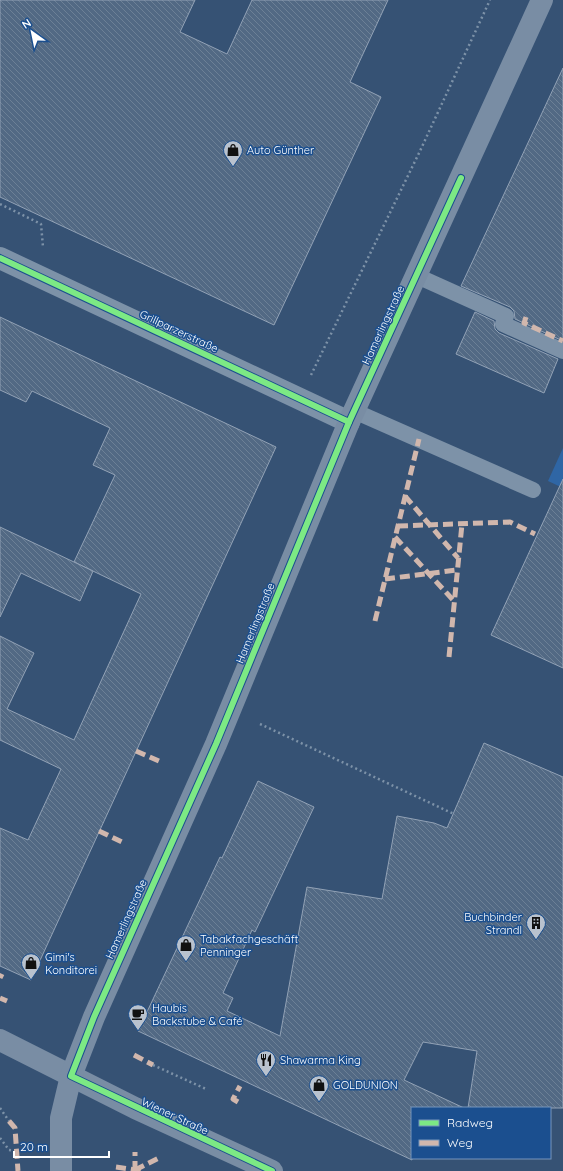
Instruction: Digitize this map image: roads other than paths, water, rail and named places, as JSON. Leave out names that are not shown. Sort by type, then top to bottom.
[{"type":"main road","name":"Hamerlingstraße","points":[[61,1171],[61,1118],[71,1076],[94,1017],[216,744],[352,416],[542,0]]},
{"type":"main road","name":"Wiener Straße","points":[[0,1040],[71,1076],[272,1171]]},
{"type":"street","name":"Grillparzerstraße","points":[[0,258],[352,416]]},
{"type":"lane","points":[[417,276],[506,316],[503,324],[563,350]]},
{"type":"lane","points":[[352,416],[533,490]]},
{"type":"place","name":"Auto Günther","points":[[233,167]]},
{"type":"place","name":"Buchbinder Strandl","points":[[536,940]]},
{"type":"place","name":"Tabakfachgeschäft Penninger","points":[[186,962]]},
{"type":"place","name":"Gimi's Konditorei","points":[[31,980]]},
{"type":"place","name":"Haubis Backstube & Café","points":[[138,1031]]},
{"type":"place","name":"Shawarma King","points":[[266,1077]]},
{"type":"place","name":"GOLDUNION","points":[[319,1102]]}]
